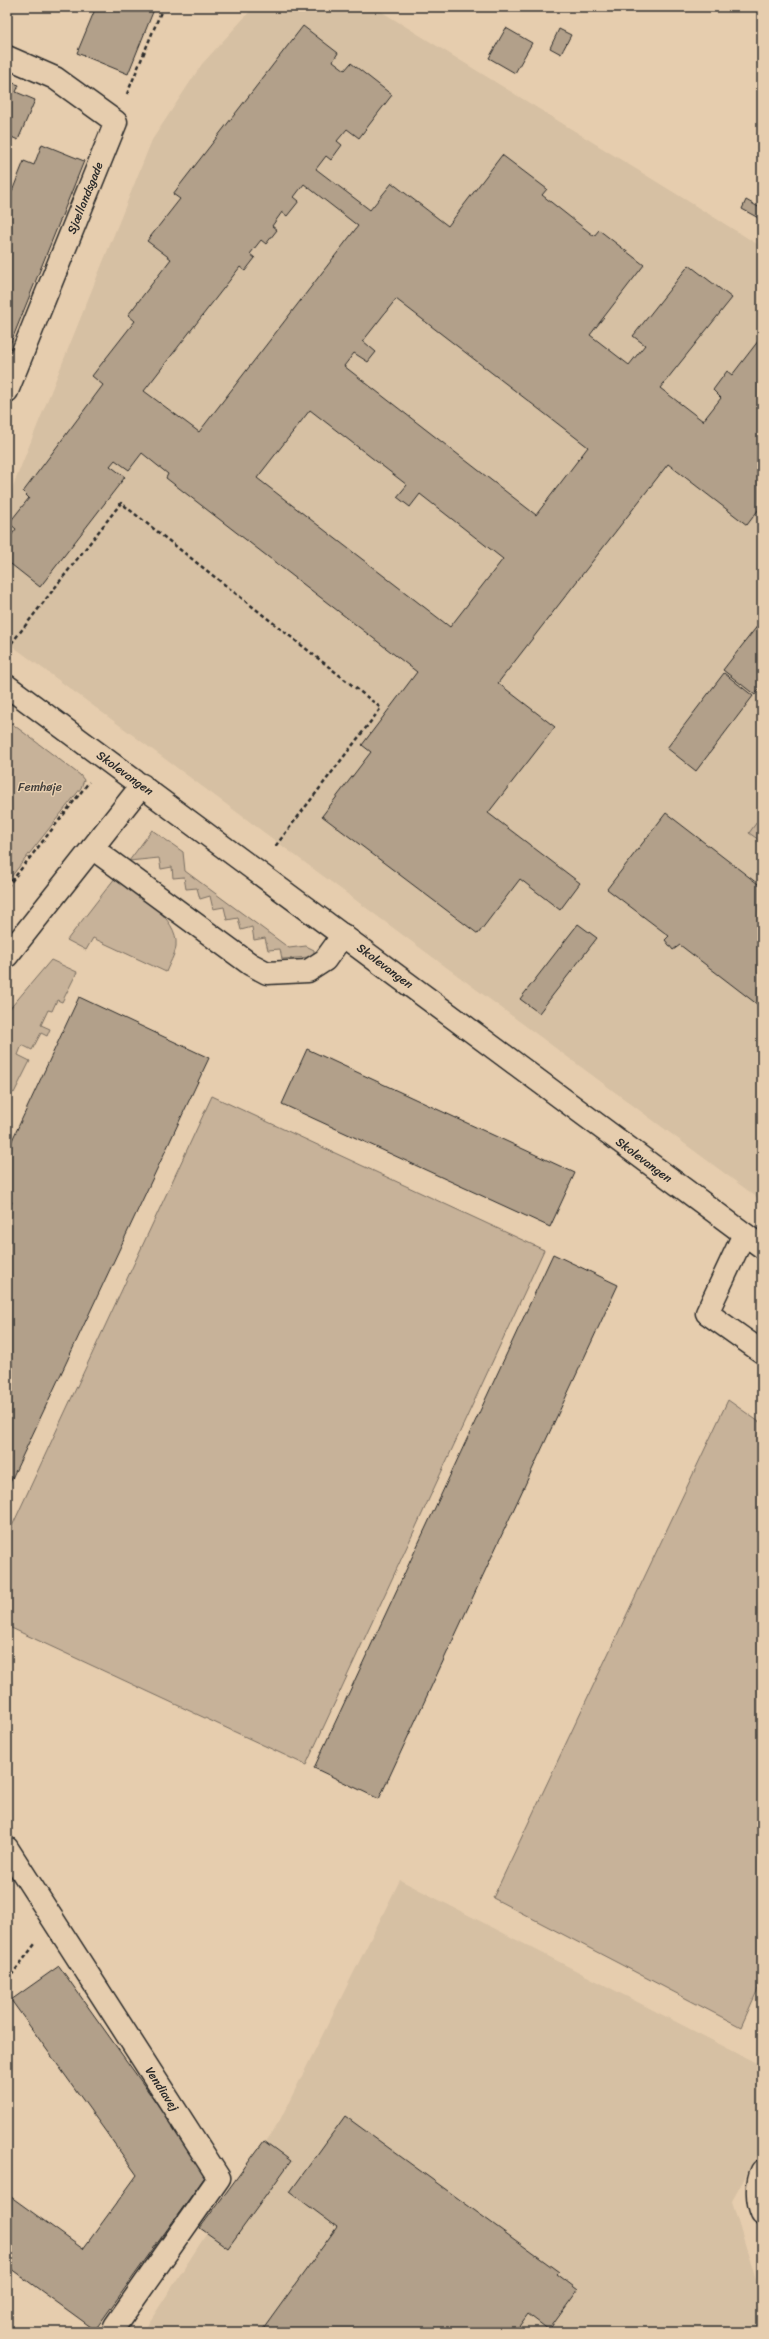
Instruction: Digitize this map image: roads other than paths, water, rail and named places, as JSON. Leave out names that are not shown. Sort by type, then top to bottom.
[{"type":"street","name":"Sjællandsgade","points":[[7,57],[55,78],[116,122],[7,392]]},
{"type":"street","name":"Skolevangen","points":[[7,686],[762,1247]]},
{"type":"street","points":[[7,956],[142,785]]},
{"type":"street","points":[[92,848],[250,964],[267,973],[308,971],[325,960],[343,935]]},
{"type":"street","points":[[744,1234],[707,1313],[762,1352]]},
{"type":"street","name":"Vendiavej","points":[[7,1848],[219,2178],[115,2326]]},
{"type":"street","points":[[762,2172],[759,2178],[759,2205],[762,2213]]},
{"type":"park label","name":"Femhøje","points":[[40,787]]}]
